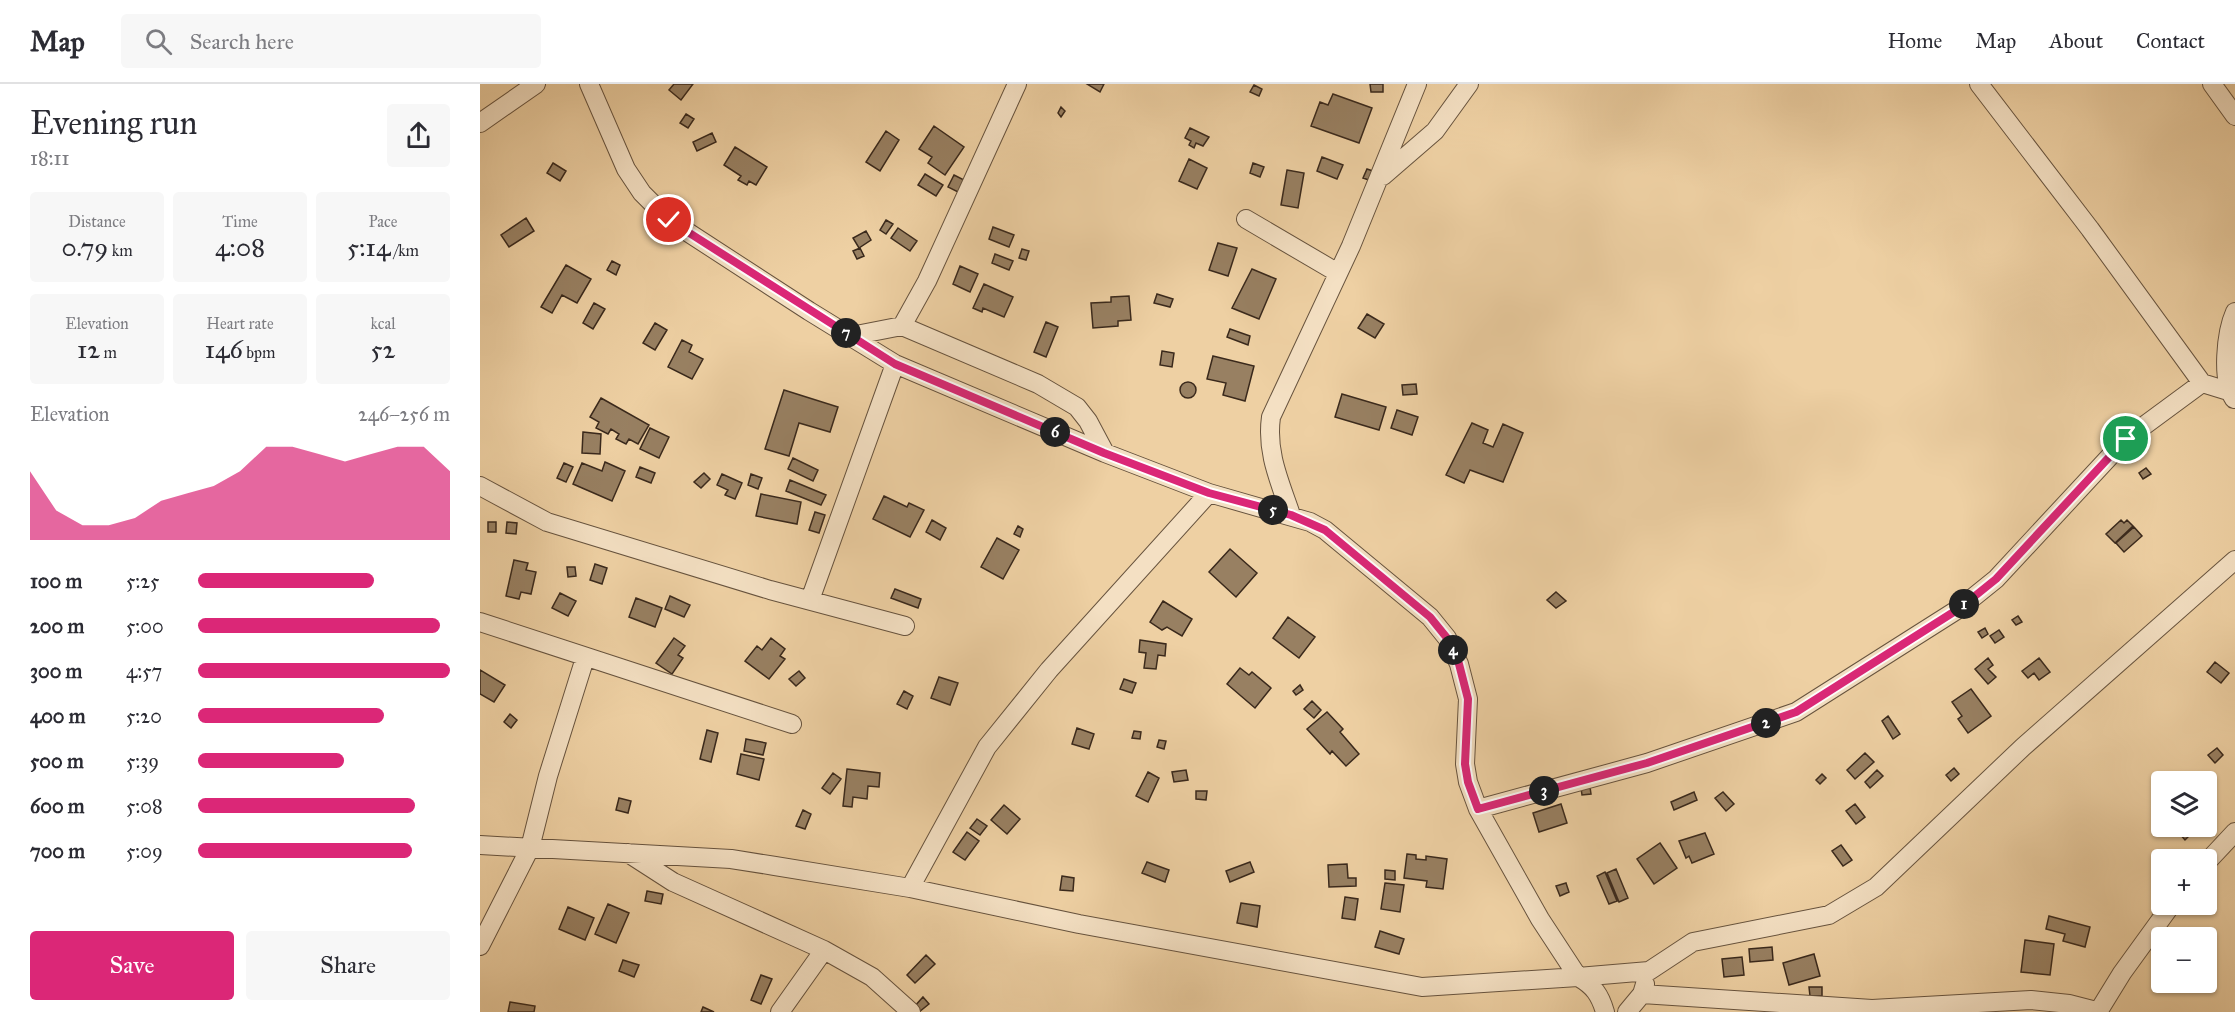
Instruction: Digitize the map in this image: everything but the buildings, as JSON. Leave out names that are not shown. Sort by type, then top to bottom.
[{"type":"street","points":[[480,123],[536,84]]},
{"type":"street","points":[[589,84],[626,169],[642,193],[669,220],[850,336],[895,364],[1104,453],[1209,493],[1291,515],[1325,530],[1430,617],[1447,638],[1459,664],[1468,699],[1465,764],[1468,782],[1478,809],[1540,919],[1578,977],[1591,984],[1601,997],[1605,1012]]},
{"type":"street","points":[[902,326],[927,281],[1017,84]]},
{"type":"street","points":[[1291,515],[1271,456],[1269,438],[1271,417],[1381,178],[1417,84]]},
{"type":"street","points":[[1381,178],[1436,131],[1469,84]]},
{"type":"street","points":[[1979,84],[2090,229],[2202,383],[2232,396],[2228,335],[2235,312]]},
{"type":"street","points":[[2212,84],[2235,116]]},
{"type":"street","points":[[1246,219],[1338,273]]},
{"type":"street","points":[[850,336],[902,326],[1062,396],[1077,407],[1088,421],[1104,453]]},
{"type":"street","points":[[810,600],[895,364]]},
{"type":"street","points":[[1478,809],[1647,763],[1751,729],[1804,706],[1960,608],[1996,579],[2126,439],[2202,383]]},
{"type":"street","points":[[480,486],[547,522],[905,626]]},
{"type":"street","points":[[910,888],[987,747],[1049,669],[1209,493]]},
{"type":"street","points":[[480,845],[731,859],[910,888],[1078,924],[1397,984],[1453,987],[1649,971],[1693,942],[1829,915],[1876,887],[2023,747],[2235,560]]},
{"type":"street","points":[[480,622],[792,724]]},
{"type":"street","points":[[480,946],[530,848],[548,776],[585,658]]},
{"type":"street","points":[[2217,851],[2235,832]]},
{"type":"street","points":[[627,852],[673,882],[824,950],[872,977],[911,1012]]},
{"type":"street","points":[[1642,994],[1855,1009],[2031,1000],[2069,1004],[2099,1012],[2122,973],[2164,915]]},
{"type":"street","points":[[780,1012],[824,950]]},
{"type":"street","points":[[1627,1012],[1642,994],[1649,971]]},
{"type":"route","points":[[669,220],[895,364],[1104,453],[1209,493],[1291,515],[1325,530],[1430,617],[1447,638],[1459,664],[1468,699],[1465,764],[1468,782],[1478,809],[1647,763],[1796,712],[1960,608],[1996,579],[2101,463],[2126,439]]}]
